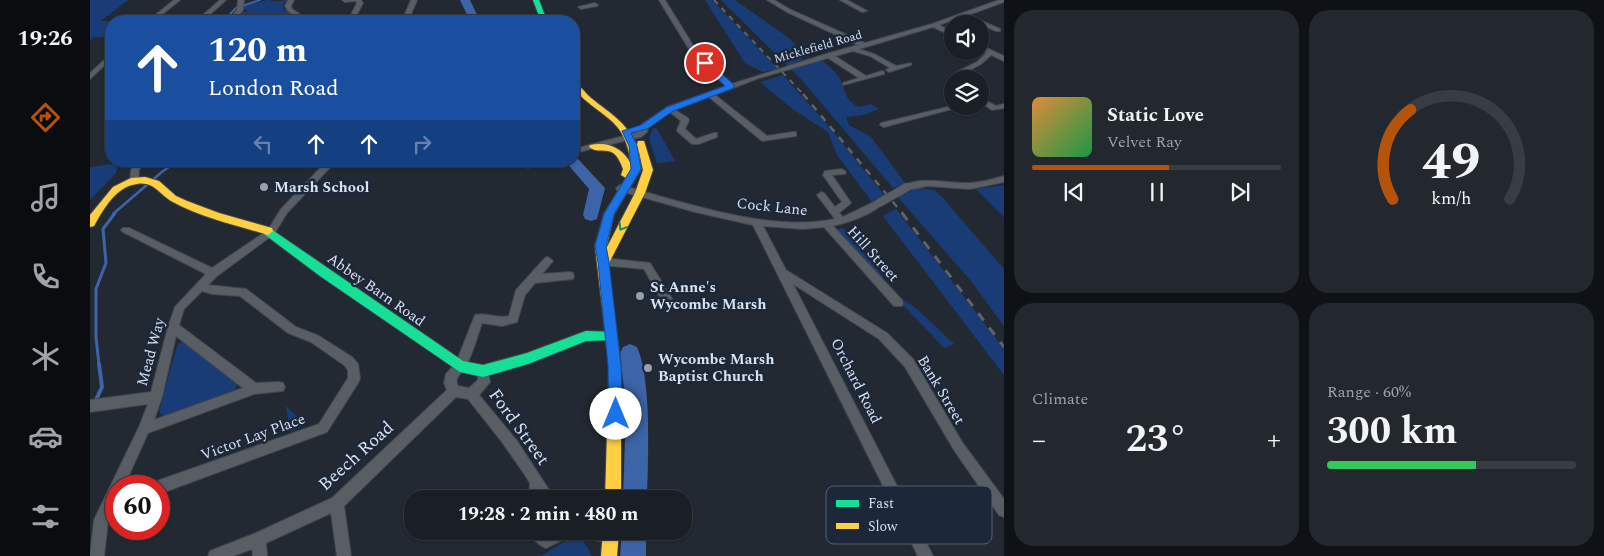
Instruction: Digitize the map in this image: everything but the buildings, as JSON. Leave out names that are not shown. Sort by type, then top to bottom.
[{"type":"main road","points":[[536,0],[542,15]]},
{"type":"main road","points":[[580,90],[634,132],[633,146],[636,169],[604,262]]},
{"type":"main road","points":[[593,147],[607,146],[618,150],[625,158],[630,191],[600,246]]},
{"type":"main road","name":"Abbey Barn Road","points":[[134,181],[146,180],[158,184],[171,197],[206,213],[271,232],[324,273],[460,366],[482,371],[528,358],[586,336],[611,336]]},
{"type":"main road","points":[[90,223],[104,200],[120,186],[134,181]]},
{"type":"main road","points":[[613,490],[616,397],[604,262],[600,246],[609,214],[630,191]]},
{"type":"main road","points":[[609,556],[610,540]]},
{"type":"street","points":[[158,15],[177,0]]},
{"type":"street","points":[[206,15],[223,0]]},
{"type":"street","points":[[291,0],[288,6],[290,10],[298,15]]},
{"type":"street","points":[[345,0],[356,0],[360,3],[354,15]]},
{"type":"street","points":[[407,15],[414,0]]},
{"type":"street","points":[[580,7],[595,5],[589,0]]},
{"type":"street","points":[[662,0],[694,52],[731,86]]},
{"type":"street","points":[[770,0],[863,46]]},
{"type":"street","points":[[842,0],[864,11]]},
{"type":"street","name":"Micklefield Road","points":[[963,15],[1004,0]]},
{"type":"street","name":"Micklefield Road","points":[[634,132],[670,109],[731,86],[828,55],[944,22]]},
{"type":"street","points":[[934,25],[944,30]]},
{"type":"street","points":[[989,25],[1001,29]]},
{"type":"street","points":[[989,33],[1001,29]]},
{"type":"street","points":[[852,49],[872,55],[888,70]]},
{"type":"street","points":[[964,70],[980,63],[983,56],[991,53],[1004,59]]},
{"type":"street","points":[[828,55],[865,78]]},
{"type":"street","points":[[90,77],[105,62]]},
{"type":"street","points":[[846,84],[909,64]]},
{"type":"street","points":[[710,94],[766,139],[792,134]]},
{"type":"street","points":[[989,105],[995,108],[1004,106]]},
{"type":"street","points":[[670,109],[685,120],[681,130],[695,142],[714,135]]},
{"type":"street","points":[[884,125],[944,110]]},
{"type":"street","points":[[580,144],[634,132]]},
{"type":"street","points":[[580,150],[634,132]]},
{"type":"street","points":[[134,181],[137,167]]},
{"type":"street","points":[[271,232],[284,211],[326,167]]},
{"type":"street","points":[[834,212],[847,203],[827,175],[828,173],[842,172]]},
{"type":"street","name":"Cock Lane","points":[[630,191],[756,221],[792,225],[826,224],[841,221],[907,187],[928,183],[970,186],[1004,178]]},
{"type":"street","points":[[821,196],[841,221]]},
{"type":"street","points":[[90,210],[104,200]]},
{"type":"street","name":"Orchard Road","points":[[756,221],[891,486]]},
{"type":"street","name":"Hill Street","points":[[826,224],[898,303]]},
{"type":"street","points":[[126,230],[213,273]]},
{"type":"street","name":"Mead Way","points":[[123,475],[156,397],[173,327],[180,307],[202,287],[213,273],[271,232]]},
{"type":"street","points":[[482,371],[484,382],[471,394],[454,391],[450,383],[452,374],[460,366],[479,318],[502,322],[513,319],[520,293],[548,261]]},
{"type":"street","points":[[604,262],[647,266],[670,305]]},
{"type":"street","name":"Bank Street","points":[[783,272],[883,336],[909,363],[958,446],[987,486]]},
{"type":"street","points":[[532,279],[569,276]]},
{"type":"street","name":"Victor Lay Place","points":[[170,483],[323,428],[354,379],[354,368],[348,361],[315,339],[292,330],[242,292],[212,290],[202,287]]},
{"type":"street","points":[[173,327],[254,389]]},
{"type":"street","points":[[144,429],[254,389],[279,386]]},
{"type":"street","name":"Beech Road","points":[[215,556],[259,539],[337,503],[454,391]]},
{"type":"street","name":"Ford Street","points":[[471,394],[518,452],[541,490]]},
{"type":"street","points":[[90,406],[156,397]]},
{"type":"street","name":"Ford Street","points":[[536,483],[536,490]]},
{"type":"street","name":"Bank Street","points":[[992,493],[1004,510]]},
{"type":"street","points":[[337,503],[344,556]]},
{"type":"street","name":"Mead Way","points":[[97,556],[102,520],[105,514]]},
{"type":"street","points":[[259,539],[260,556]]},
{"type":"street","name":"Orchard Road","points":[[920,544],[926,556]]},
{"type":"shaded area","points":[[90,0],[128,0],[109,15],[105,15],[105,18],[101,21],[105,21],[105,38],[94,37],[90,41]]},
{"type":"shaded area","points":[[267,0],[273,0],[269,2],[288,0],[284,3],[283,9],[295,15],[239,15],[240,12],[247,10],[242,9],[244,6]]},
{"type":"shaded area","points":[[705,0],[712,0],[778,69],[763,72],[745,63]]},
{"type":"shaded area","points":[[721,0],[735,0],[786,36],[809,57],[799,56],[803,60],[795,63],[799,66],[820,60],[828,65],[839,77],[848,98],[854,104],[859,107],[871,104],[879,109],[863,115],[846,117],[849,125],[871,137],[906,184],[893,188],[802,80]]},
{"type":"shaded area","points":[[783,75],[830,128],[884,195],[872,202],[837,155],[828,132],[794,110],[760,82]]},
{"type":"shaded area","points":[[653,128],[657,129],[675,161],[657,163],[649,138]]},
{"type":"shaded area","points":[[105,165],[105,167],[117,167],[116,173],[90,200],[90,167]]},
{"type":"shaded area","points":[[1004,185],[1004,217],[976,189]]},
{"type":"shaded area","points":[[918,188],[934,190],[942,197],[1004,269],[1004,326],[971,281],[897,196]]},
{"type":"shaded area","points":[[896,209],[1004,349],[1004,375],[883,216]]},
{"type":"shaded area","points":[[843,228],[883,277],[881,278],[836,230]]},
{"type":"shaded area","points":[[888,289],[918,310],[954,344],[944,348]]},
{"type":"shaded area","points":[[186,337],[238,384],[232,394],[169,415],[162,415],[159,411],[177,346]]},
{"type":"shaded area","points":[[286,406],[305,424],[305,425],[290,432]]},
{"type":"shaded area","points":[[567,540],[579,540],[584,542],[592,556],[541,556]]},
{"type":"waterway","points":[[229,15],[236,8],[260,0]]},
{"type":"waterway","points":[[465,0],[472,15]]},
{"type":"waterway","points":[[113,214],[169,167]]},
{"type":"waterway","points":[[578,167],[597,188],[591,215]]},
{"type":"waterway","points":[[99,365],[96,337],[96,289],[106,263],[103,229],[115,213]]},
{"type":"waterway","points":[[630,353],[636,408],[635,490]]},
{"type":"waterway","points":[[95,402],[102,387],[99,364]]},
{"type":"waterway","points":[[633,556],[634,540]]},
{"type":"railway","points":[[714,0],[804,95]]},
{"type":"railway","points":[[803,94],[903,214]]},
{"type":"railway","points":[[902,213],[1004,347]]},
{"type":"traffic: fast","points":[[536,0],[542,15]]},
{"type":"traffic: fast","points":[[268,231],[324,273],[460,366],[483,371],[528,358],[586,336],[611,336]]},
{"type":"traffic: slow","points":[[580,91],[587,99],[614,118],[626,131],[633,146],[636,169],[609,214],[600,246],[615,366],[613,490]]},
{"type":"traffic: slow","points":[[604,262],[640,193],[648,170],[641,143]]},
{"type":"traffic: slow","points":[[593,147],[606,147],[619,153],[623,157],[628,169],[626,175]]},
{"type":"traffic: slow","points":[[90,223],[102,205],[116,190],[125,184],[145,180],[158,184],[170,196],[183,203],[215,216],[268,231]]},
{"type":"traffic: slow","points":[[609,556],[610,540]]},
{"type":"place","name":"Marsh School","points":[[264,187]]},
{"type":"place","name":"St Anne's Wycombe Marsh","points":[[640,296]]},
{"type":"place","name":"Wycombe Marsh Baptist Church","points":[[648,368]]},
{"type":"route","points":[[616,414],[615,366],[604,262],[600,246],[609,214],[636,169],[633,146],[626,131],[644,127],[670,109],[731,86],[705,63]]}]
